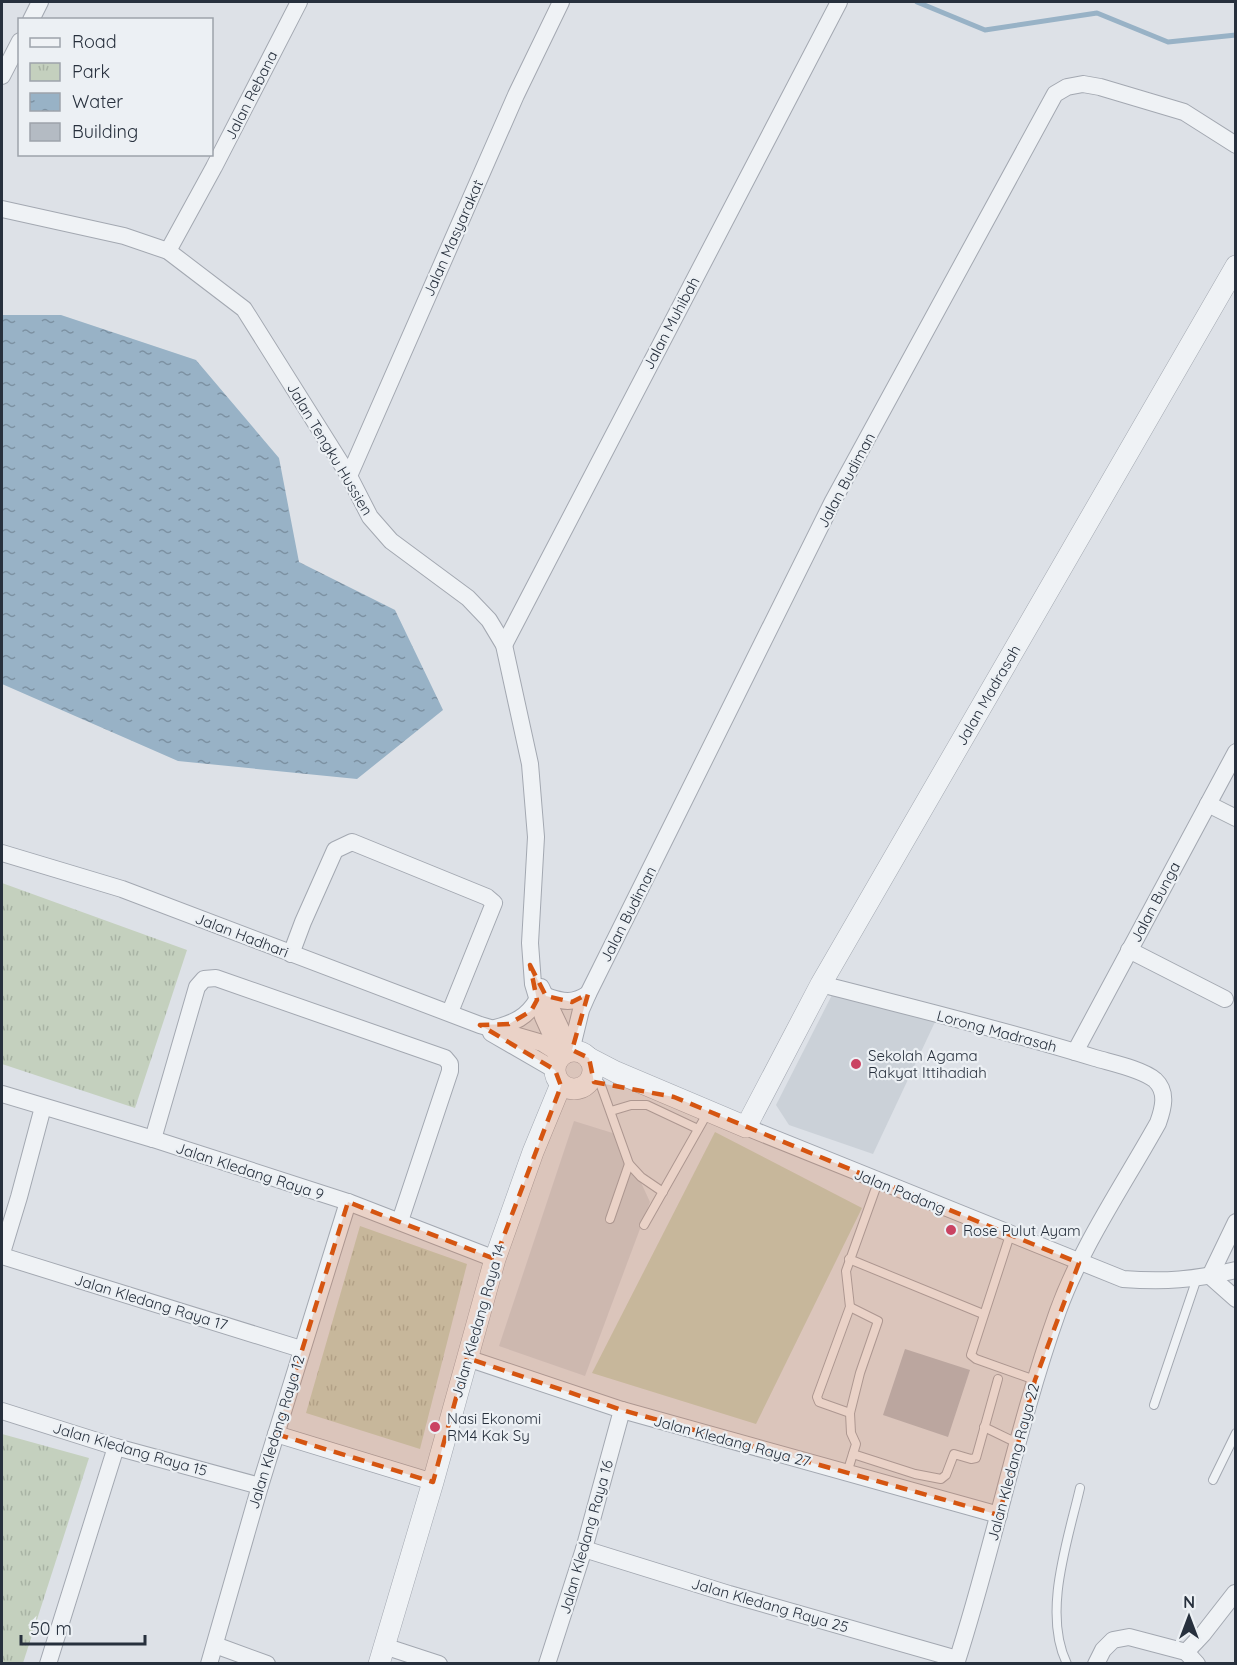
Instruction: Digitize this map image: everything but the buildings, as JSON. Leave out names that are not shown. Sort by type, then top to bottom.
[{"type":"street","points":[[32,18],[40,2]]},
{"type":"street","name":"Jalan Rebana","points":[[168,251],[299,2]]},
{"type":"street","name":"Jalan Masyarakat","points":[[349,476],[516,95],[561,2]]},
{"type":"street","name":"Jalan Muhibah","points":[[504,645],[839,2]]},
{"type":"street","points":[[2,76],[18,45]]},
{"type":"street","name":"Jalan Budiman","points":[[567,1062],[580,1010],[588,993],[833,501],[1055,94],[1075,85],[1100,87],[1184,112],[1236,145]]},
{"type":"street","name":"Jalan Tengku Hussien","points":[[2,209],[124,236],[168,251],[244,309],[349,476],[370,517],[390,541],[468,598],[489,620],[504,645],[530,764],[536,837],[530,920],[530,966],[542,998]]},
{"type":"street","name":"Jalan Madrasah","points":[[746,1127],[821,984],[1236,267]]},
{"type":"street","name":"Jalan Bunga","points":[[1075,1052],[1236,752]]},
{"type":"street","points":[[1208,804],[1236,818]]},
{"type":"street","points":[[291,954],[335,850],[352,842],[487,897],[494,903],[450,1012]]},
{"type":"street","name":"Jalan Hadhari","points":[[2,853],[122,889],[487,1026],[501,1039],[567,1062]]},
{"type":"street","points":[[1129,950],[1225,999]]},
{"type":"street","points":[[153,1139],[197,987],[204,980],[216,978],[445,1058],[450,1064],[450,1071],[400,1221]]},
{"type":"street","name":"Lorong Madrasah","points":[[821,984],[1075,1052],[1146,1074],[1157,1082],[1163,1093],[1164,1108],[1158,1123],[1079,1263]]},
{"type":"street","points":[[542,998],[572,1002],[588,993]]},
{"type":"street","points":[[487,1026],[521,1019],[542,998]]},
{"type":"street","points":[[542,998],[552,1037],[567,1062],[594,1071],[590,1084]]},
{"type":"street","name":"Jalan Padang","points":[[674,1097],[634,1086],[590,1084],[570,1088],[567,1062],[616,1072],[674,1097],[703,1120],[746,1127],[1123,1279],[1162,1282],[1236,1270]]},
{"type":"street","name":"Jalan Kledang Raya 14","points":[[382,1655],[495,1259],[532,1152],[567,1062]]},
{"type":"street","name":"Jalan Kledang Raya 14","points":[[532,1152],[539,1149],[549,1137],[567,1103],[590,1084]]},
{"type":"street","name":"Jalan Kledang Raya 9","points":[[2,1095],[153,1139],[348,1202],[495,1259]]},
{"type":"street","points":[[2,1255],[43,1107]]},
{"type":"street","name":"Jalan Kledang Raya 12","points":[[209,1664],[301,1349],[348,1202]]},
{"type":"street","points":[[1236,1222],[1203,1277],[1236,1299]]},
{"type":"street","name":"Jalan Kledang Raya 17","points":[[2,1255],[301,1349]]},
{"type":"street","name":"Jalan Kledang Raya 22","points":[[956,1661],[1019,1444],[1035,1380],[1059,1309],[1079,1263]]},
{"type":"street","name":"Jalan Kledang Raya 27","points":[[467,1358],[622,1410],[999,1515]]},
{"type":"street","name":"Jalan Kledang Raya 16","points":[[547,1664],[584,1549],[622,1410]]},
{"type":"street","name":"Jalan Kledang Raya 15","points":[[2,1411],[116,1447],[260,1486]]},
{"type":"street","points":[[276,1434],[433,1482]]},
{"type":"street","points":[[48,1664],[116,1447]]},
{"type":"street","name":"Jalan Kledang Raya 25","points":[[584,1549],[956,1661]]},
{"type":"street","points":[[1096,1664],[1103,1650],[1113,1640],[1129,1638],[1191,1658],[1203,1634],[1235,1593]]},
{"type":"street","points":[[215,1645],[267,1664]]},
{"type":"street","points":[[382,1655],[428,1662]]},
{"type":"lane","points":[[590,1084],[611,1111],[629,1164],[641,1177],[663,1192]]},
{"type":"lane","points":[[611,1111],[631,1105],[647,1105],[703,1120],[644,1225]]},
{"type":"lane","points":[[610,1219],[629,1164]]},
{"type":"lane","points":[[850,1413],[819,1402],[817,1397],[850,1307],[846,1271],[878,1182]]},
{"type":"lane","points":[[1010,1234],[971,1356],[1035,1380]]},
{"type":"lane","points":[[849,1259],[983,1314]]},
{"type":"lane","points":[[1154,1405],[1203,1277]]},
{"type":"lane","points":[[847,1473],[856,1444],[851,1433],[850,1413],[860,1373],[878,1321],[850,1307]]},
{"type":"lane","points":[[853,1454],[915,1474],[941,1479],[946,1475],[954,1454],[971,1459],[976,1458],[998,1379]]},
{"type":"lane","points":[[984,1427],[1019,1444]]},
{"type":"lane","points":[[1213,1480],[1236,1433]]},
{"type":"lane","points":[[1067,1664],[1058,1638],[1058,1599],[1064,1558],[1080,1488]]},
{"type":"highlighted area","points":[[530,965],[546,996],[572,1002],[588,994],[572,1050],[589,1058],[594,1082],[674,1097],[1079,1263],[1035,1380],[999,1515],[622,1410],[467,1358],[433,1482],[276,1434],[348,1202],[495,1259],[561,1086],[555,1070],[480,1025],[509,1024],[531,1011],[537,1000]]},
{"type":"shaded area","name":"Sekolah Agama Rakyat Ittihadiah","points":[[833,993],[935,1022],[873,1154],[789,1125],[776,1105]]},
{"type":"shaded area","points":[[574,1121],[619,1135],[650,1202],[585,1376],[499,1346]]},
{"type":"green space","points":[[2,883],[187,950],[135,1108],[2,1064]]},
{"type":"green space","points":[[715,1132],[862,1208],[756,1424],[592,1373]]},
{"type":"green space","points":[[360,1226],[467,1264],[420,1449],[306,1413]]},
{"type":"green space","points":[[2,1434],[89,1458],[23,1663],[2,1663]]},
{"type":"water","points":[[2,315],[61,315],[196,360],[279,458],[299,562],[395,610],[443,710],[357,779],[178,761],[2,684]]},
{"type":"waterway","points":[[917,2],[985,30],[1097,13],[1168,42],[1236,35]]},
{"type":"place","name":"Sekolah Agama Rakyat Ittihadiah","points":[[856,1064]]},
{"type":"place","name":"Rose Pulut Ayam","points":[[951,1230]]},
{"type":"place","name":"Nasi Ekonomi RM4 Kak Sy","points":[[435,1427]]}]
